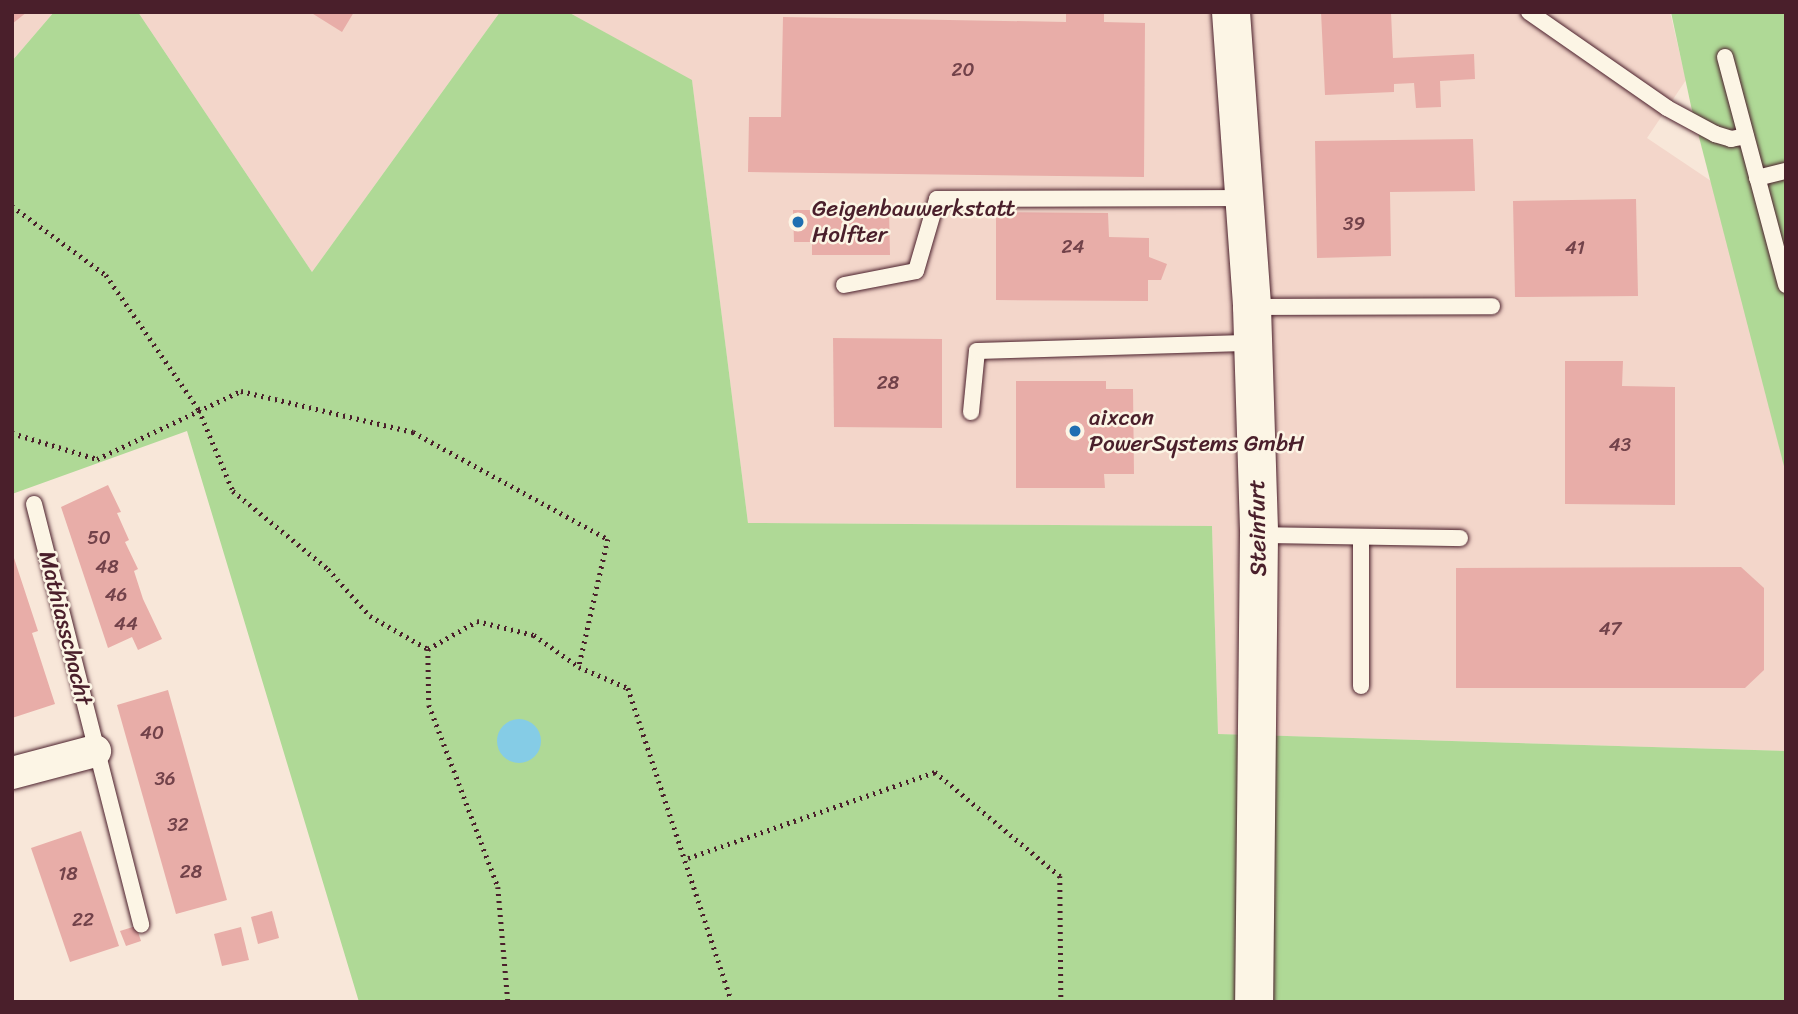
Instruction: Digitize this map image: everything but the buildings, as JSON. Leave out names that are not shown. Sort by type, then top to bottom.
[{"type":"street","name":"Steinfurt","points":[[1231,12],[1246,198],[1259,535],[1254,1002]]},
{"type":"street","points":[[12,773],[95,751]]},
{"type":"lane","points":[[1530,12],[1677,113],[1715,134],[1731,139],[1746,136]]},
{"type":"lane","points":[[1725,57],[1786,285]]},
{"type":"lane","points":[[1757,178],[1786,171]]},
{"type":"lane","points":[[844,285],[916,271],[937,199],[1246,198]]},
{"type":"lane","points":[[971,412],[977,351],[1492,306]]},
{"type":"lane","name":"Mathiasschacht","points":[[34,504],[141,925]]},
{"type":"lane","points":[[1259,535],[1460,538]]},
{"type":"lane","points":[[1361,537],[1361,686]]},
{"type":"path","points":[[12,206],[106,275],[199,411],[233,491],[328,569],[370,616],[428,649]]},
{"type":"path","points":[[12,433],[97,459],[241,391],[413,432],[608,539],[579,667]]},
{"type":"path","points":[[428,649],[477,621],[534,635],[579,667],[628,688],[688,858],[732,1002]]},
{"type":"path","points":[[428,649],[429,705],[498,887],[508,1002]]},
{"type":"path","points":[[688,858],[935,772],[1060,876],[1060,1002]]},
{"type":"shaded area","points":[[12,12],[54,12],[12,61]]},
{"type":"shaded area","points":[[138,12],[500,12],[312,272]]},
{"type":"shaded area","points":[[568,12],[1670,12],[1686,80],[1647,138],[1714,183],[1786,446],[1786,751],[1218,734],[1212,526],[748,523],[692,81]]},
{"type":"green space","points":[[54,12],[138,12],[312,272],[500,12],[568,12],[692,80],[748,523],[1212,526],[1218,734],[1786,751],[1786,1002],[359,1002],[187,431],[12,494],[12,61]]},
{"type":"green space","points":[[1671,12],[1786,12],[1786,474],[1691,106]]},
{"type":"water","points":[[519,719],[534,726],[541,741],[534,756],[519,763],[504,756],[497,741],[504,726]]},
{"type":"place","name":"Geigenbauwerkstatt Holfter","points":[[798,222]]},
{"type":"place","name":"aixcon PowerSystems GmbH","points":[[1075,431]]}]
